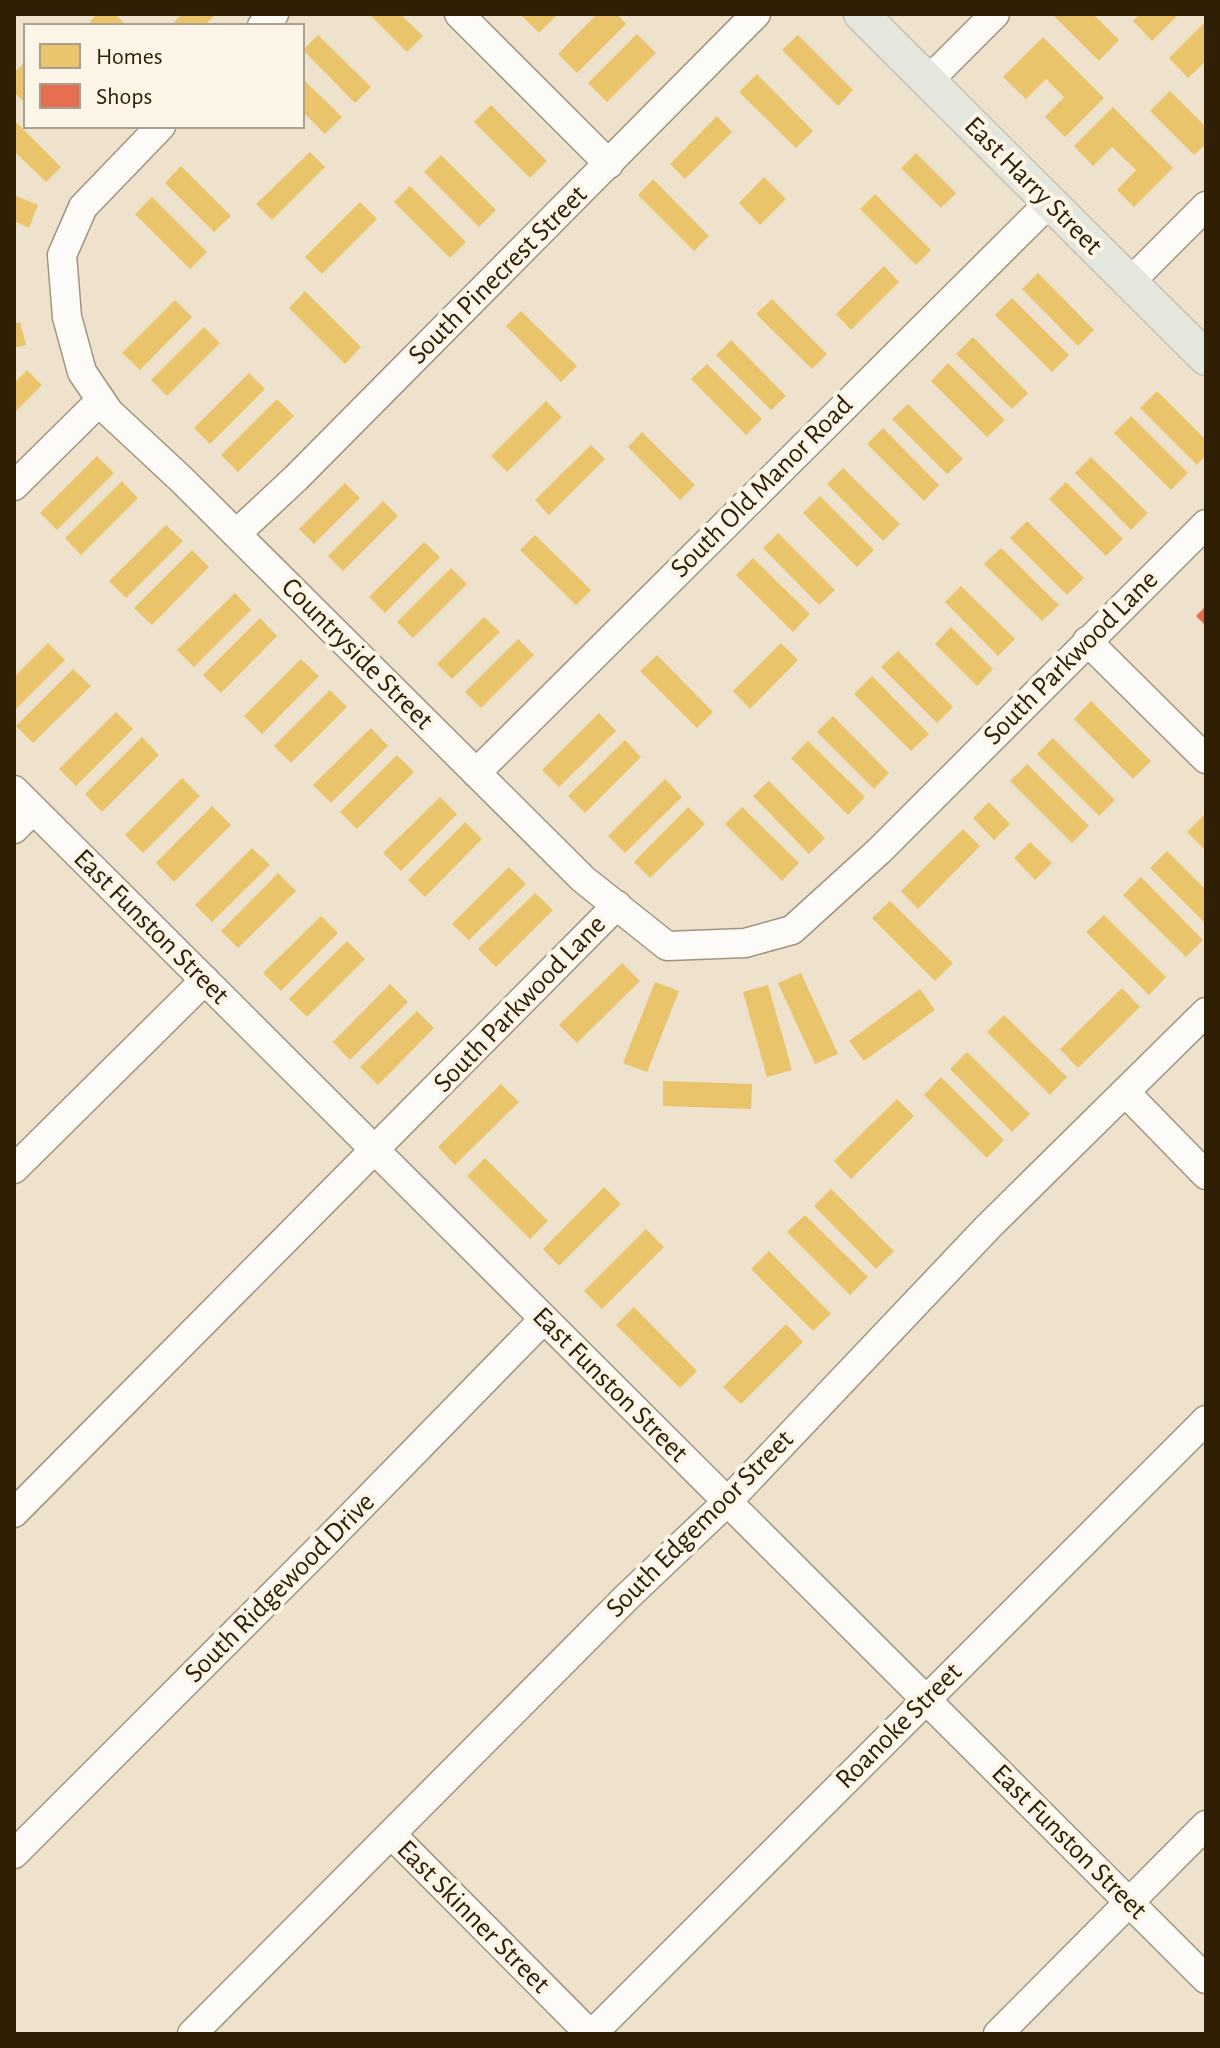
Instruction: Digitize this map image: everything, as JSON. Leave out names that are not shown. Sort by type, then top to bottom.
[{"type":"main road","name":"East Harry Street","points":[[861,14],[1206,358]]},
{"type":"street","points":[[459,14],[609,164]]},
{"type":"street","name":"South Pinecrest Street","points":[[236,534],[296,478],[756,14]]},
{"type":"street","points":[[928,81],[995,14]]},
{"type":"street","name":"Countryside Street","points":[[159,128],[83,207],[62,255],[67,317],[82,372],[109,412],[583,879],[617,905]]},
{"type":"street","name":"South Old Manor Road","points":[[476,773],[1050,202]]},
{"type":"street","points":[[1130,282],[1206,206]]},
{"type":"street","points":[[14,486],[101,400]]},
{"type":"street","name":"South Parkwood Lane","points":[[14,1513],[617,905],[667,946],[745,943],[792,930],[879,851],[1206,524]]},
{"type":"street","points":[[1087,641],[1206,759]]},
{"type":"street","name":"East Funston Street","points":[[20,810],[205,980],[1206,1979]]},
{"type":"street","points":[[14,1169],[205,980]]},
{"type":"street","name":"South Edgemoor Street","points":[[192,2034],[628,1596],[728,1501],[988,1227],[1206,1012]]},
{"type":"street","points":[[1125,1092],[1206,1175]]},
{"type":"street","name":"South Ridgewood Drive","points":[[14,1854],[314,1555],[544,1319]]},
{"type":"street","name":"Roanoke Street","points":[[591,2034],[1206,1420]]},
{"type":"street","points":[[998,2034],[1206,1825]]},
{"type":"street","name":"East Skinner Street","points":[[391,1834],[591,2034]]},
{"type":"building: Homes","points":[[97,14],[115,14],[125,24],[93,24],[90,21]]},
{"type":"building: Homes","points":[[182,14],[216,14],[206,24],[172,24]]},
{"type":"building: Homes","points":[[369,14],[400,14],[423,36],[407,52]]},
{"type":"building: Homes","points":[[520,14],[558,14],[539,33]]},
{"type":"building: Homes","points":[[597,14],[617,14],[626,24],[577,73],[558,54]]},
{"type":"building: Homes","points":[[1093,14],[1119,40],[1099,61],[1054,16]]},
{"type":"building: Homes","points":[[1140,14],[1179,14],[1152,41],[1133,21]]},
{"type":"building: Homes","points":[[1206,21],[1206,61],[1188,78],[1169,58]]},
{"type":"building: Homes","points":[[637,34],[656,53],[607,102],[588,83]]},
{"type":"building: Homes","points":[[318,35],[371,87],[355,103],[304,49]]},
{"type":"building: Homes","points":[[798,35],[853,90],[838,106],[782,50]]},
{"type":"building: Homes","points":[[1043,37],[1104,98],[1065,137],[1045,117],[1064,97],[1046,79],[1026,99],[1003,77]]},
{"type":"building: Homes","points":[[24,63],[22,100],[14,92],[14,73]]},
{"type":"building: Homes","points":[[757,74],[813,131],[796,148],[739,92]]},
{"type":"building: Homes","points":[[304,80],[342,117],[325,134],[304,113]]},
{"type":"building: Homes","points":[[1170,91],[1206,127],[1206,144],[1194,155],[1150,111]]},
{"type":"building: Homes","points":[[491,105],[547,161],[530,178],[474,122]]},
{"type":"building: Homes","points":[[1113,107],[1173,168],[1134,207],[1117,190],[1136,170],[1112,147],[1093,166],[1074,146]]},
{"type":"building: Homes","points":[[717,116],[732,132],[685,179],[670,164]]},
{"type":"building: Homes","points":[[14,120],[61,167],[46,182],[14,151]]},
{"type":"building: Homes","points":[[310,152],[325,167],[272,220],[256,204]]},
{"type":"building: Homes","points":[[916,153],[956,193],[941,208],[901,168]]},
{"type":"building: Homes","points":[[441,155],[496,210],[479,227],[424,172]]},
{"type":"building: Homes","points":[[181,166],[231,216],[214,232],[165,183]]},
{"type":"building: Homes","points":[[764,177],[786,199],[760,225],[739,203]]},
{"type":"building: Homes","points":[[653,179],[709,236],[694,251],[638,195]]},
{"type":"building: Homes","points":[[410,186],[466,242],[450,258],[394,202]]},
{"type":"building: Homes","points":[[875,194],[931,250],[916,265],[860,209]]},
{"type":"building: Homes","points":[[14,195],[38,205],[29,228],[14,221]]},
{"type":"building: Homes","points":[[152,197],[207,252],[190,269],[135,214]]},
{"type":"building: Homes","points":[[360,202],[377,219],[322,274],[305,257]]},
{"type":"building: Homes","points":[[884,266],[899,282],[851,330],[836,314]]},
{"type":"building: Homes","points":[[1038,273],[1094,330],[1078,346],[1022,289]]},
{"type":"building: Homes","points":[[305,291],[361,347],[345,364],[289,308]]},
{"type":"building: Homes","points":[[1012,298],[1069,355],[1052,372],[995,315]]},
{"type":"building: Homes","points":[[772,299],[827,354],[812,369],[756,314]]},
{"type":"building: Homes","points":[[175,300],[192,317],[140,370],[122,353]]},
{"type":"building: Homes","points":[[521,311],[577,366],[561,382],[506,326]]},
{"type":"building: Homes","points":[[20,322],[26,345],[14,348],[14,324]]},
{"type":"building: Homes","points":[[204,327],[220,343],[167,396],[151,380]]},
{"type":"building: Homes","points":[[973,337],[1028,393],[1012,409],[956,354]]},
{"type":"building: Homes","points":[[731,340],[786,396],[771,410],[716,355]]},
{"type":"building: Homes","points":[[948,363],[1005,420],[987,437],[931,381]]},
{"type":"building: Homes","points":[[707,364],[762,419],[746,435],[691,379]]},
{"type":"building: Homes","points":[[27,370],[42,385],[14,413],[14,383]]},
{"type":"building: Homes","points":[[249,373],[265,389],[210,444],[194,428]]},
{"type":"building: Homes","points":[[1157,391],[1206,440],[1206,455],[1197,465],[1140,408]]},
{"type":"building: Homes","points":[[277,399],[294,416],[238,472],[221,455]]},
{"type":"building: Homes","points":[[546,401],[562,417],[507,472],[491,456]]},
{"type":"building: Homes","points":[[908,404],[963,459],[947,474],[892,419]]},
{"type":"building: Homes","points":[[1131,416],[1188,473],[1171,490],[1114,433]]},
{"type":"building: Homes","points":[[883,428],[939,485],[924,501],[867,444]]},
{"type":"building: Homes","points":[[642,432],[695,485],[680,500],[628,447]]},
{"type":"building: Homes","points":[[591,445],[605,459],[549,515],[535,500]]},
{"type":"building: Homes","points":[[97,456],[114,473],[57,530],[40,513]]},
{"type":"building: Homes","points":[[1091,457],[1148,513],[1131,530],[1075,473]]},
{"type":"building: Homes","points":[[843,468],[900,524],[883,541],[827,484]]},
{"type":"building: Homes","points":[[122,481],[138,498],[81,555],[65,538]]},
{"type":"building: Homes","points":[[1066,482],[1123,539],[1106,556],[1049,499]]},
{"type":"building: Homes","points":[[345,483],[360,498],[314,544],[299,529]]},
{"type":"building: Homes","points":[[820,496],[874,550],[857,567],[803,513]]},
{"type":"building: Homes","points":[[383,501],[398,516],[343,571],[328,556]]},
{"type":"building: Homes","points":[[1027,521],[1084,578],[1067,595],[1010,538]]},
{"type":"building: Homes","points":[[166,525],[183,541],[126,598],[109,581]]},
{"type":"building: Homes","points":[[778,533],[835,590],[819,605],[763,548]]},
{"type":"building: Homes","points":[[535,535],[591,590],[576,605],[520,550]]},
{"type":"building: Homes","points":[[424,542],[440,557],[385,613],[369,597]]},
{"type":"building: Homes","points":[[1001,548],[1059,605],[1042,621],[984,564]]},
{"type":"building: Homes","points":[[192,550],[209,567],[152,625],[134,608]]},
{"type":"building: Homes","points":[[753,558],[810,614],[793,632],[736,575]]},
{"type":"building: Homes","points":[[451,568],[467,584],[413,638],[397,622]]},
{"type":"building: Homes","points":[[961,586],[1015,639],[998,656],[945,602]]},
{"type":"building: Homes","points":[[235,593],[251,610],[194,667],[177,650]]},
{"type":"building: Homes","points":[[484,617],[500,632],[452,679],[437,664]]},
{"type":"building: Homes","points":[[260,618],[277,636],[221,693],[203,675]]},
{"type":"building: Homes","points":[[951,627],[993,669],[977,686],[935,644]]},
{"type":"building: Homes","points":[[518,639],[534,655],[481,708],[465,692]]},
{"type":"building: Homes","points":[[48,643],[65,660],[14,711],[14,677]]},
{"type":"building: Homes","points":[[781,643],[798,660],[750,709],[733,691]]},
{"type":"building: Homes","points":[[898,651],[953,707],[937,723],[881,667]]},
{"type":"building: Homes","points":[[657,655],[713,712],[697,728],[640,671]]},
{"type":"building: Homes","points":[[301,659],[319,676],[262,734],[244,716]]},
{"type":"building: Homes","points":[[73,669],[91,686],[33,743],[16,726]]},
{"type":"building: Homes","points":[[872,676],[929,734],[911,751],[854,694]]},
{"type":"building: Homes","points":[[330,690],[347,707],[291,763],[274,746]]},
{"type":"building: Homes","points":[[1091,701],[1151,761],[1133,779],[1074,719]]},
{"type":"building: Homes","points":[[116,712],[133,729],[76,786],[59,769]]},
{"type":"building: Homes","points":[[599,713],[616,731],[559,787],[542,770]]},
{"type":"building: Homes","points":[[833,716],[889,773],[874,789],[817,732]]},
{"type":"building: Homes","points":[[371,728],[388,746],[331,803],[313,785]]},
{"type":"building: Homes","points":[[142,737],[159,755],[102,812],[85,794]]},
{"type":"building: Homes","points":[[1053,738],[1115,800],[1099,816],[1037,754]]},
{"type":"building: Homes","points":[[625,740],[641,757],[585,813],[568,796]]},
{"type":"building: Homes","points":[[808,741],[865,797],[848,815],[791,758]]},
{"type":"building: Homes","points":[[397,755],[414,772],[357,829],[340,812]]},
{"type":"building: Homes","points":[[1027,764],[1089,826],[1072,843],[1010,781]]},
{"type":"building: Homes","points":[[182,778],[200,796],[143,853],[125,835]]},
{"type":"building: Homes","points":[[665,779],[682,797],[625,853],[608,836]]},
{"type":"building: Homes","points":[[769,781],[825,838],[809,854],[753,796]]},
{"type":"building: Homes","points":[[440,797],[457,814],[401,871],[383,853]]},
{"type":"building: Homes","points":[[989,802],[1010,824],[994,840],[973,818]]},
{"type":"building: Homes","points":[[212,806],[231,825],[174,882],[156,863]]},
{"type":"building: Homes","points":[[688,807],[705,824],[650,878],[634,862]]},
{"type":"building: Homes","points":[[742,807],[799,863],[782,881],[725,824]]},
{"type":"building: Homes","points":[[1206,816],[1206,851],[1187,832]]},
{"type":"building: Homes","points":[[465,822],[482,839],[425,897],[408,880]]},
{"type":"building: Homes","points":[[963,829],[980,846],[918,909],[901,891]]},
{"type":"building: Homes","points":[[1030,842],[1052,863],[1035,880],[1014,858]]},
{"type":"building: Homes","points":[[252,848],[270,865],[212,922],[195,905]]},
{"type":"building: Homes","points":[[1167,851],[1206,890],[1206,924],[1150,868]]},
{"type":"building: Homes","points":[[509,867],[526,884],[469,940],[452,924]]},
{"type":"building: Homes","points":[[278,873],[296,891],[238,948],[221,931]]},
{"type":"building: Homes","points":[[1141,877],[1203,940],[1186,957],[1123,895]]},
{"type":"building: Homes","points":[[535,893],[553,910],[496,967],[478,949]]},
{"type":"building: Homes","points":[[890,901],[953,963],[935,981],[872,918]]},
{"type":"building: Homes","points":[[1104,915],[1166,977],[1149,995],[1086,932]]},
{"type":"building: Homes","points":[[321,916],[338,933],[281,991],[263,973]]},
{"type":"building: Homes","points":[[347,941],[365,959],[307,1017],[289,999]]},
{"type":"building: Homes","points":[[622,963],[640,981],[577,1043],[559,1025]]},
{"type":"building: Homes","points":[[801,973],[838,1054],[815,1064],[778,983]]},
{"type":"building: Homes","points":[[655,982],[679,991],[647,1072],[623,1063]]},
{"type":"building: Homes","points":[[390,984],[408,1002],[350,1060],[333,1042]]},
{"type":"building: Homes","points":[[768,985],[792,1070],[767,1077],[743,992]]},
{"type":"building: Homes","points":[[1122,988],[1140,1007],[1078,1068],[1060,1049]]},
{"type":"building: Homes","points":[[920,989],[935,1010],[864,1061],[849,1041]]},
{"type":"building: Homes","points":[[417,1011],[434,1028],[378,1085],[360,1067]]},
{"type":"building: Homes","points":[[1004,1015],[1067,1077],[1050,1095],[987,1032]]},
{"type":"building: Homes","points":[[967,1052],[1030,1114],[1012,1132],[950,1069]]},
{"type":"building: Homes","points":[[941,1077],[1004,1140],[987,1158],[924,1095]]},
{"type":"building: Homes","points":[[663,1081],[752,1084],[751,1109],[663,1106]]},
{"type":"building: Homes","points":[[501,1084],[519,1102],[455,1165],[438,1147]]},
{"type":"building: Homes","points":[[897,1099],[914,1116],[851,1179],[834,1161]]},
{"type":"building: Homes","points":[[485,1158],[548,1221],[530,1239],[467,1176]]},
{"type":"building: Homes","points":[[604,1187],[621,1204],[559,1266],[543,1249]]},
{"type":"building: Homes","points":[[831,1189],[894,1251],[876,1269],[814,1206]]},
{"type":"building: Homes","points":[[805,1215],[868,1277],[850,1295],[787,1232]]},
{"type":"building: Homes","points":[[646,1229],[664,1247],[602,1309],[584,1291]]},
{"type":"building: Homes","points":[[769,1251],[831,1314],[813,1331],[751,1269]]},
{"type":"building: Homes","points":[[634,1307],[697,1371],[680,1388],[616,1325]]},
{"type":"building: Homes","points":[[786,1324],[803,1342],[741,1404],[723,1387]]},
{"type":"building: Shops","points":[[1206,606],[1206,626],[1196,616]]}]
